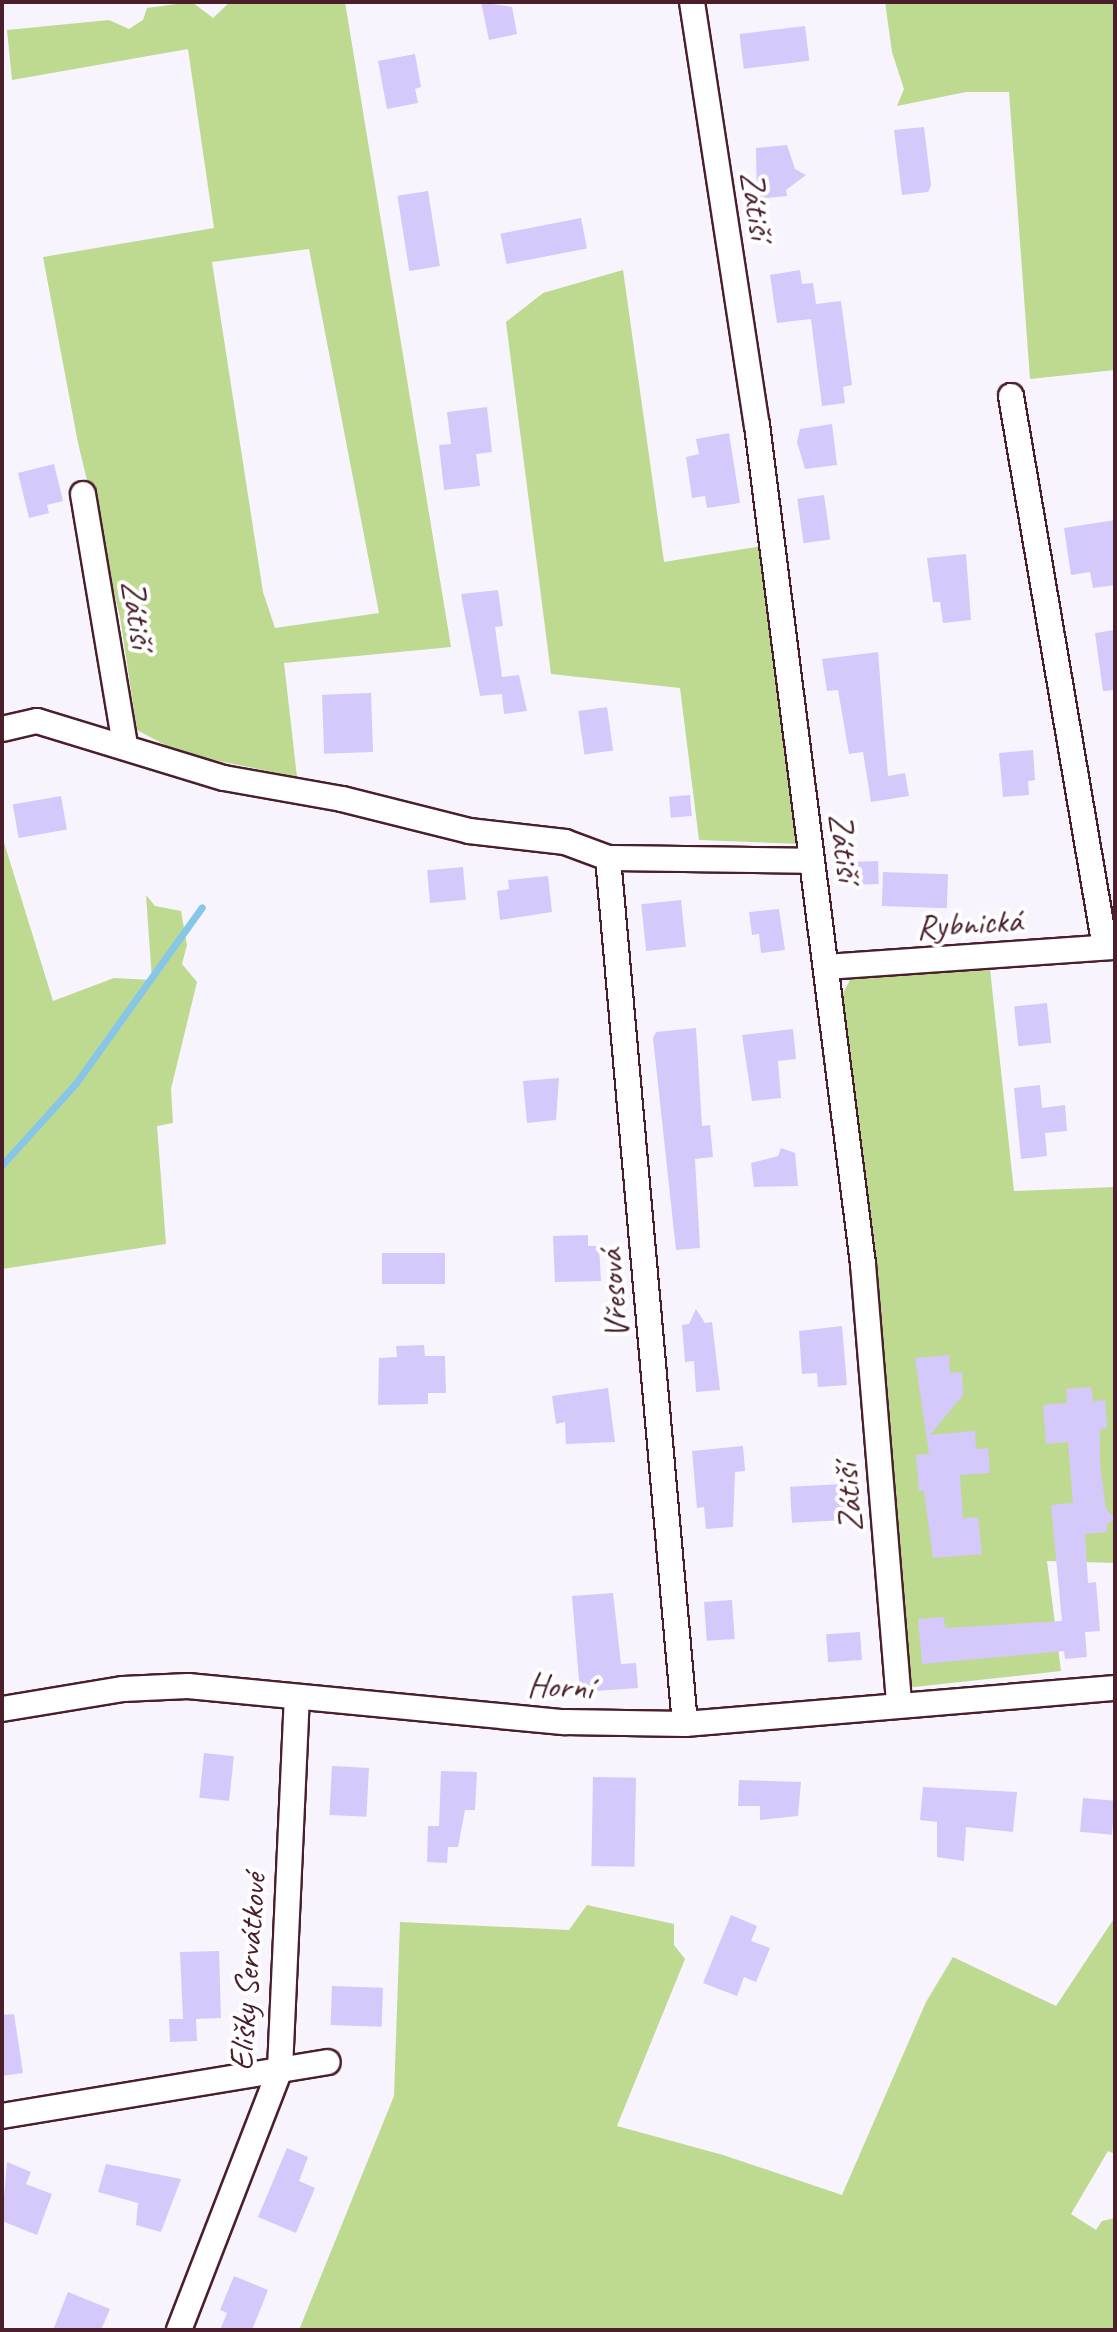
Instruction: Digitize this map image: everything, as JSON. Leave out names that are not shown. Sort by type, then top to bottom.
[{"type":"street","name":"Zátiší","points":[[692,2],[757,425],[827,967],[863,1264],[899,1705]]},
{"type":"street","points":[[1011,396],[1110,947]]},
{"type":"street","name":"Zátiší","points":[[83,494],[125,746]]},
{"type":"street","points":[[2,729],[37,721],[224,778],[342,799],[469,831],[565,842],[608,858],[812,861]]},
{"type":"street","name":"Vřesová","points":[[608,858],[685,1724]]},
{"type":"street","name":"Rybnická","points":[[827,967],[1110,947]]},
{"type":"street","name":"Horní","points":[[2,1709],[123,1689],[188,1686],[297,1699],[565,1722],[685,1724],[1115,1688]]},
{"type":"street","name":"Elišky Servátkové","points":[[179,2330],[280,2069],[297,1699]]},
{"type":"street","points":[[2,2116],[328,2062]]},
{"type":"green space","points":[[192,2],[213,18],[230,2],[345,2],[451,647],[284,663],[297,777],[180,753],[137,730],[120,617],[78,443],[43,257],[214,228],[188,49],[12,80],[7,30],[109,20],[129,29],[143,20],[147,8]],"holes":[[[309,249],[379,613],[275,628],[263,592],[212,262]]]},
{"type":"green space","points":[[885,2],[1115,2],[1115,370],[1030,379],[1009,92],[966,92],[897,106],[904,89],[892,52]]},
{"type":"green space","points":[[623,270],[664,562],[762,546],[803,844],[699,840],[680,688],[551,674],[506,322],[543,293]]},
{"type":"green space","points":[[2,836],[53,1001],[114,978],[152,980],[146,895],[155,906],[181,911],[187,945],[182,964],[197,982],[171,1089],[173,1123],[157,1126],[166,1244],[2,1269]]},
{"type":"green space","points":[[989,960],[1014,1191],[1115,1187],[1115,1563],[1047,1561],[1061,1671],[905,1688],[841,997],[850,980],[877,970]]},
{"type":"green space","points":[[587,1905],[674,1924],[674,1945],[685,1959],[617,2126],[723,2155],[842,2195],[926,2002],[953,1957],[1056,2006],[1115,1917],[1115,2154],[1108,2151],[1071,2214],[1096,2230],[1102,2221],[1115,2218],[1115,2330],[299,2330],[394,2096],[400,1922],[569,1930]]},
{"type":"building","points":[[481,2],[512,7],[517,34],[489,40]]},
{"type":"building","points":[[805,26],[809,61],[744,69],[739,34]]},
{"type":"building","points":[[415,54],[421,87],[415,89],[418,103],[387,109],[378,61]]},
{"type":"building","points":[[924,127],[931,185],[928,192],[902,195],[894,130]]},
{"type":"building","points":[[787,145],[795,169],[806,175],[786,190],[787,196],[757,199],[756,148]]},
{"type":"building","points":[[428,191],[440,266],[409,271],[397,196]]},
{"type":"building","points":[[581,218],[587,248],[506,264],[501,234]]},
{"type":"building","points":[[800,270],[802,284],[813,283],[816,304],[841,301],[852,385],[843,387],[845,403],[822,406],[811,319],[777,323],[770,275]]},
{"type":"building","points":[[487,407],[492,452],[476,454],[480,486],[444,490],[439,445],[451,444],[447,412]]},
{"type":"building","points":[[832,424],[837,465],[805,469],[797,442],[800,429]]},
{"type":"building","points":[[729,433],[740,503],[707,508],[705,496],[692,498],[686,457],[699,454],[696,439]]},
{"type":"building","points":[[54,464],[63,501],[47,505],[49,513],[29,518],[18,473]]},
{"type":"building","points":[[824,495],[830,540],[804,543],[797,499]]},
{"type":"building","points":[[1115,520],[1115,585],[1093,588],[1090,572],[1071,575],[1064,528]]},
{"type":"building","points":[[966,554],[971,620],[943,623],[940,602],[933,602],[927,558]]},
{"type":"building","points":[[498,590],[503,626],[495,627],[502,677],[519,675],[527,711],[504,714],[502,694],[480,696],[461,594]]},
{"type":"building","points":[[1115,630],[1115,690],[1103,691],[1095,633]]},
{"type":"building","points":[[878,652],[888,776],[905,773],[909,796],[871,802],[863,752],[849,754],[838,690],[827,691],[822,659]]},
{"type":"building","points":[[371,693],[373,752],[324,754],[322,695]]},
{"type":"building","points":[[607,707],[613,751],[584,755],[578,711]]},
{"type":"building","points":[[1033,750],[1035,780],[1028,781],[1029,795],[1003,797],[999,753]]},
{"type":"building","points":[[690,795],[692,816],[671,818],[669,797]]},
{"type":"building","points":[[61,796],[67,829],[19,838],[13,805]]},
{"type":"building","points":[[878,861],[879,884],[851,885],[850,862]]},
{"type":"building","points":[[463,867],[466,900],[430,903],[427,870]]},
{"type":"building","points":[[883,872],[948,874],[947,908],[882,906]]},
{"type":"building","points":[[548,876],[552,912],[500,920],[497,891],[509,889],[508,880]]},
{"type":"building","points":[[681,900],[686,947],[646,951],[641,904]]},
{"type":"building","points":[[779,909],[785,950],[761,953],[759,934],[752,935],[749,912]]},
{"type":"building","points":[[1047,1003],[1051,1043],[1018,1046],[1014,1006]]},
{"type":"building","points":[[696,1028],[702,1126],[710,1125],[713,1157],[695,1159],[700,1248],[676,1250],[653,1038],[656,1032]]},
{"type":"building","points":[[793,1029],[796,1059],[778,1061],[781,1098],[752,1101],[742,1035]]},
{"type":"building","points":[[559,1078],[556,1120],[527,1123],[523,1081]]},
{"type":"building","points":[[1040,1085],[1042,1108],[1065,1105],[1067,1131],[1045,1133],[1047,1156],[1021,1159],[1014,1088]]},
{"type":"building","points":[[781,1148],[795,1153],[798,1186],[754,1187],[751,1163],[778,1156]]},
{"type":"building","points":[[588,1235],[588,1246],[599,1246],[601,1281],[555,1282],[553,1236]]},
{"type":"building","points":[[382,1253],[445,1253],[445,1284],[382,1284]]},
{"type":"building","points":[[696,1309],[705,1323],[712,1322],[720,1390],[696,1392],[694,1361],[685,1362],[682,1325],[689,1324]]},
{"type":"building","points":[[842,1326],[847,1385],[818,1387],[817,1373],[802,1374],[799,1331]]},
{"type":"building","points":[[424,1345],[425,1356],[445,1356],[446,1393],[428,1393],[428,1404],[378,1405],[379,1358],[397,1357],[396,1346]]},
{"type":"building","points":[[949,1355],[950,1373],[962,1372],[963,1395],[930,1435],[975,1431],[976,1449],[988,1448],[990,1473],[960,1475],[963,1518],[978,1517],[982,1554],[933,1558],[924,1491],[919,1491],[916,1455],[929,1454],[915,1358]]},
{"type":"building","points":[[1091,1387],[1093,1401],[1105,1400],[1107,1428],[1100,1429],[1100,1464],[1106,1509],[1115,1518],[1107,1525],[1107,1532],[1085,1534],[1088,1583],[1096,1582],[1100,1631],[1085,1632],[1087,1657],[1065,1659],[1064,1651],[922,1664],[918,1619],[944,1617],[945,1628],[1062,1621],[1051,1505],[1073,1503],[1068,1442],[1046,1444],[1043,1405],[1067,1403],[1066,1389]]},
{"type":"building","points":[[608,1388],[615,1442],[566,1444],[565,1422],[556,1424],[552,1396]]},
{"type":"building","points":[[743,1446],[745,1471],[735,1472],[733,1527],[706,1529],[704,1507],[697,1508],[692,1451]]},
{"type":"building","points":[[844,1484],[846,1520],[792,1523],[790,1487]]},
{"type":"building","points":[[613,1593],[621,1664],[636,1663],[638,1688],[580,1692],[572,1596]]},
{"type":"building","points":[[732,1600],[735,1639],[707,1641],[704,1602]]},
{"type":"building","points":[[860,1632],[862,1660],[828,1662],[826,1634]]},
{"type":"building","points":[[204,1753],[234,1756],[229,1801],[199,1798]]},
{"type":"building","points":[[332,1766],[369,1768],[366,1817],[329,1815]]},
{"type":"building","points":[[441,1771],[477,1772],[475,1810],[465,1810],[458,1847],[448,1847],[447,1863],[427,1862],[428,1826],[439,1826]]},
{"type":"building","points":[[593,1777],[636,1778],[634,1867],[591,1866]]},
{"type":"building","points":[[739,1780],[801,1782],[798,1816],[760,1820],[760,1806],[738,1806]]},
{"type":"building","points":[[923,1787],[1017,1792],[1013,1832],[966,1827],[964,1861],[937,1857],[937,1822],[920,1820]]},
{"type":"building","points":[[1083,1798],[1115,1801],[1112,1835],[1080,1832]]},
{"type":"building","points":[[731,1915],[757,1926],[751,1941],[770,1948],[756,1982],[744,1977],[737,1996],[703,1983]]},
{"type":"building","points":[[219,1951],[221,2018],[196,2019],[197,2041],[170,2042],[169,2019],[183,2019],[180,1952]]},
{"type":"building","points":[[332,1986],[383,1988],[382,2027],[331,2025]]},
{"type":"building","points":[[14,2014],[23,2073],[2,2076],[2,2015]]},
{"type":"building","points":[[287,2148],[308,2157],[299,2181],[315,2188],[296,2233],[258,2217]]},
{"type":"building","points":[[7,2162],[31,2172],[26,2184],[52,2194],[37,2235],[2,2221]]},
{"type":"building","points":[[106,2164],[181,2179],[161,2232],[136,2225],[138,2203],[98,2192]]},
{"type":"building","points":[[234,2276],[268,2290],[252,2330],[220,2330],[227,2313],[220,2310]]},
{"type":"building","points":[[68,2292],[110,2309],[101,2330],[53,2330]]},
{"type":"waterway","points":[[2,1165],[76,1083],[202,907]]}]
